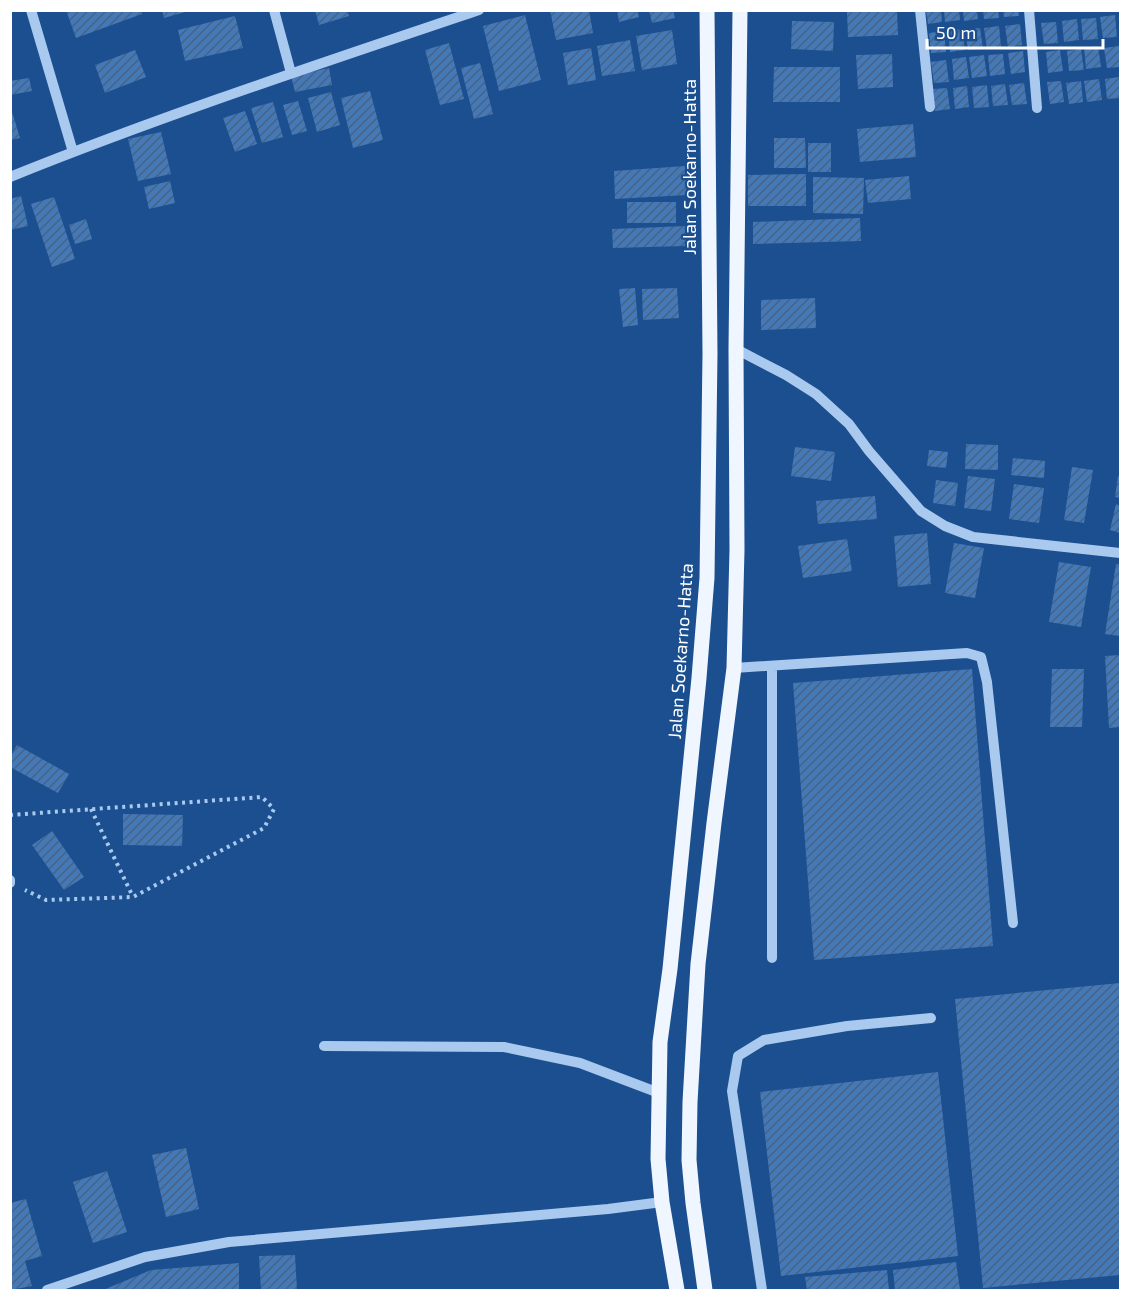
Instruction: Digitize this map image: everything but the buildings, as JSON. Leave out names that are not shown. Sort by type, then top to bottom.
[{"type":"main road","name":"Jalan Soekarno-Hatta","points":[[677,1290],[662,1202],[658,1159],[660,1042],[680,876],[707,578],[710,354],[707,10]]},
{"type":"main road","points":[[705,1290],[689,1160],[692,1051],[698,964],[734,668],[737,550],[736,349],[740,10]]},
{"type":"street","points":[[31,10],[73,152]]},
{"type":"street","points":[[274,10],[291,73]]},
{"type":"street","points":[[10,177],[291,73],[479,10]]},
{"type":"street","points":[[920,10],[930,107]]},
{"type":"street","points":[[1029,10],[1037,108]]},
{"type":"street","points":[[736,349],[786,375],[816,394],[849,424],[869,451],[921,511],[945,526],[972,537],[1120,553]]},
{"type":"street","points":[[734,668],[967,653],[981,657],[987,682],[1013,923]]},
{"type":"street","points":[[772,666],[772,958]]},
{"type":"street","points":[[762,1290],[732,1091],[738,1056],[764,1040],[848,1026],[931,1018]]},
{"type":"street","points":[[324,1046],[504,1047],[580,1062],[659,1094]]},
{"type":"street","points":[[47,1290],[145,1257],[229,1242],[597,1210],[662,1202]]},
{"type":"path","points":[[10,815],[262,797],[274,809],[264,828],[133,897],[46,900],[11,882]]},
{"type":"path","points":[[91,809],[133,897]]}]
